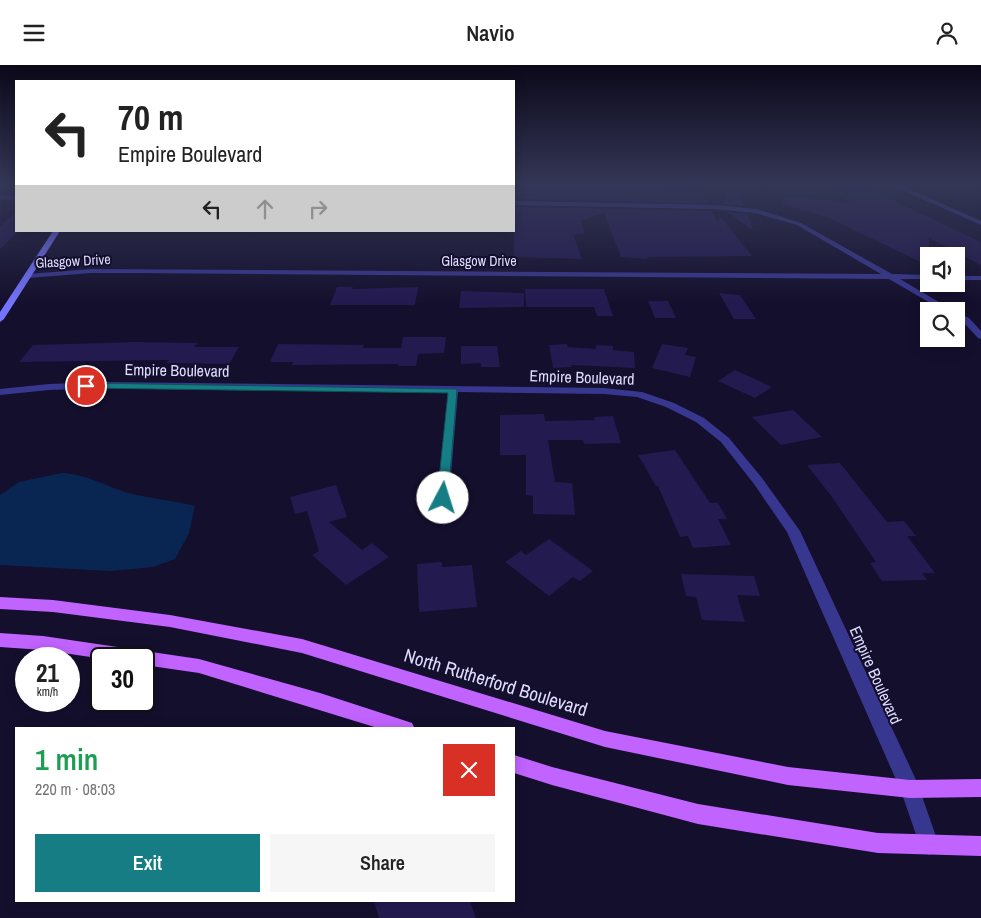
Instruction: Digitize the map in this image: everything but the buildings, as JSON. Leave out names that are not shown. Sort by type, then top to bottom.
[{"type":"main road","name":"North Rutherford Boulevard","points":[[0,603],[54,606],[170,621],[302,647],[605,739],[788,776],[910,789],[981,788]]},
{"type":"main road","points":[[5,643],[43,643],[199,666],[320,701],[400,727]]},
{"type":"main road","points":[[515,764],[698,815],[878,843],[981,847]]},
{"type":"street","points":[[798,224],[934,302]]},
{"type":"street","points":[[0,319],[56,232]]},
{"type":"street","name":"Glasgow Drive","points":[[28,276],[91,271],[136,271],[920,277]]},
{"type":"street","points":[[965,278],[981,278]]},
{"type":"street","points":[[965,320],[981,336]]},
{"type":"street","name":"Empire Boulevard","points":[[0,392],[49,387],[104,385],[453,391],[604,391],[638,395],[670,405],[700,420],[725,440],[758,481],[793,531],[910,789],[929,845]]},
{"type":"street","points":[[443,498],[453,391]]},
{"type":"water","points":[[62,473],[91,479],[127,493],[195,506],[189,533],[175,559],[153,567],[111,571],[0,565],[0,495],[19,482]]},
{"type":"route","points":[[86,386],[453,391],[443,498]]}]
